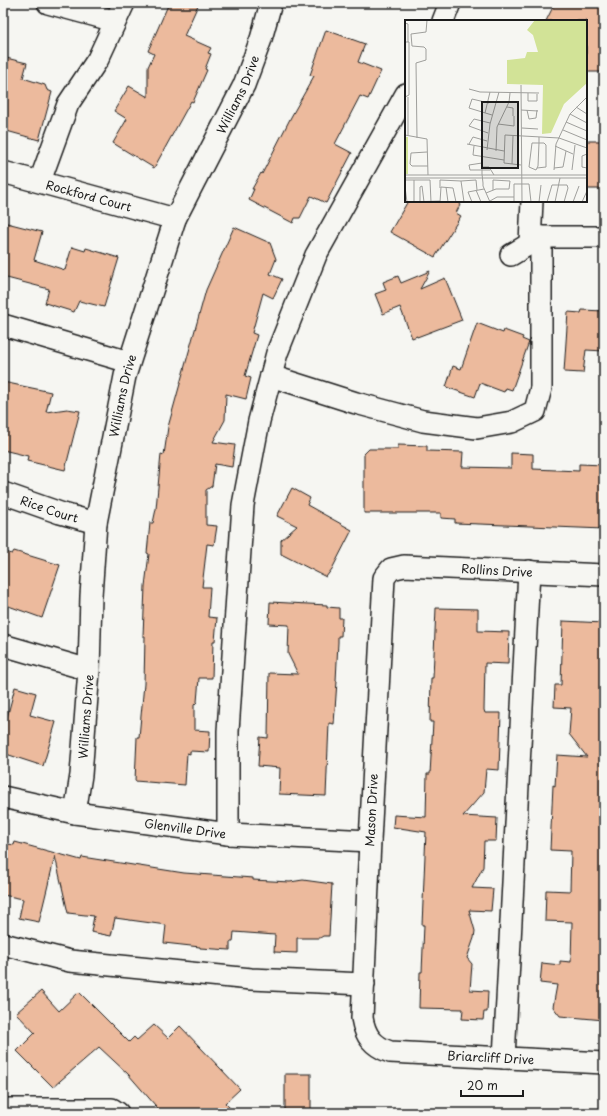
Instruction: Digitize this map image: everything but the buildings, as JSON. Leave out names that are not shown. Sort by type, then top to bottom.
[{"type":"street","points":[[40,182],[68,104],[98,59],[120,12],[48,3]]},
{"type":"street","name":"Williams Drive","points":[[75,813],[81,775],[89,670],[90,596],[96,523],[108,456],[129,362],[176,219],[244,85],[261,39],[272,3]]},
{"type":"street","points":[[443,20],[450,3]]},
{"type":"street","points":[[228,834],[228,731],[242,504],[259,422],[277,354],[316,255],[405,96]]},
{"type":"street","name":"Rockford Court","points":[[3,172],[176,219]]},
{"type":"street","points":[[271,376],[356,403],[423,421],[477,428],[512,422],[535,411],[541,388],[536,240],[532,202]]},
{"type":"street","points":[[511,255],[536,240],[604,237]]},
{"type":"street","points":[[3,325],[129,362]]},
{"type":"street","name":"Rice Court","points":[[3,492],[60,514],[96,523]]},
{"type":"street","name":"Rollins Drive","points":[[391,569],[404,566],[422,566],[604,575]]},
{"type":"street","name":"Mason Drive","points":[[379,1048],[370,1040],[364,1030],[362,1018],[382,591],[384,578],[391,569]]},
{"type":"street","points":[[504,1058],[529,571]]},
{"type":"street","points":[[3,645],[89,670]]},
{"type":"street","name":"Glenville Drive","points":[[3,797],[75,813],[228,834],[370,841]]},
{"type":"street","points":[[3,944],[70,962],[252,979],[364,984]]},
{"type":"street","name":"Briarcliff Drive","points":[[379,1048],[390,1052],[604,1064]]},
{"type":"street","points":[[3,1110],[112,1110],[118,1113]]}]
